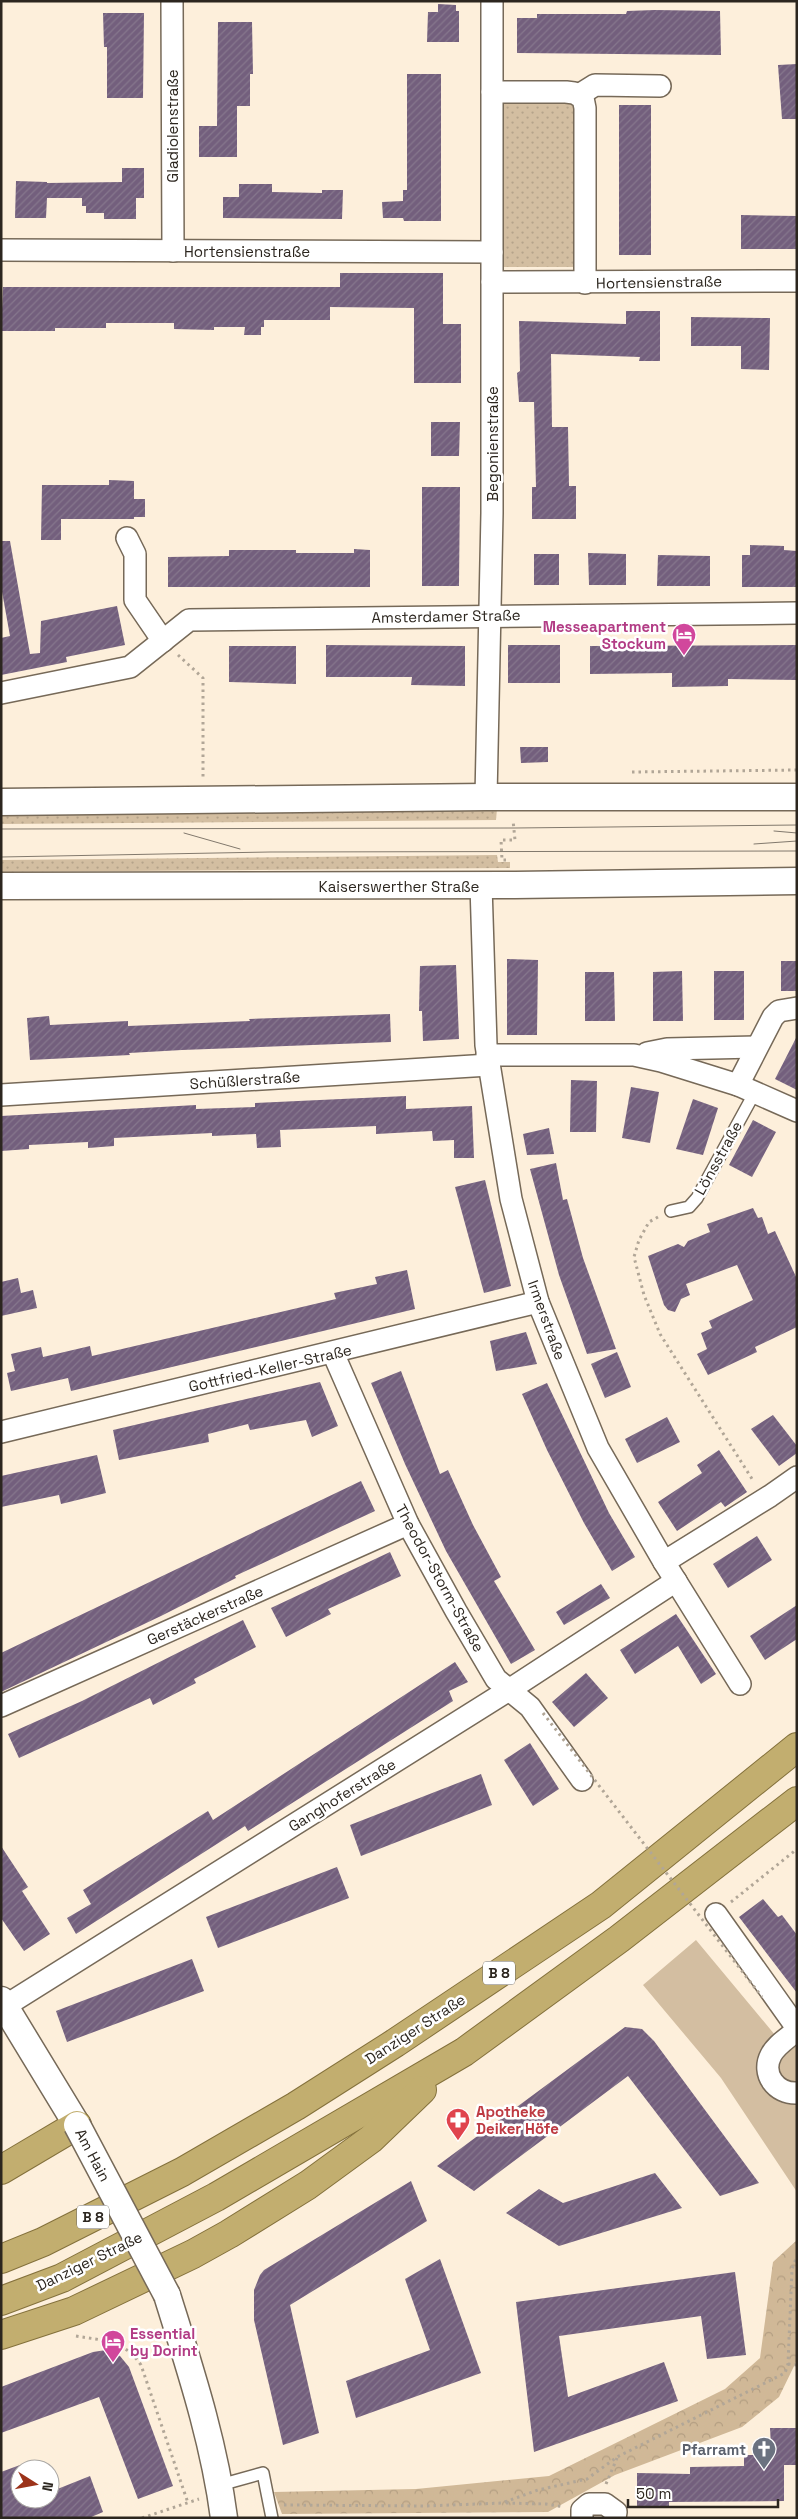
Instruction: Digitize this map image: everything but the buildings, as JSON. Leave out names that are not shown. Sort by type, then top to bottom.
[{"type":"highway","name":"Danziger Straße","points":[[1,2259],[43,2242],[182,2172],[296,2106],[378,2054],[601,1905],[797,1747]]},
{"type":"highway","name":"Danziger Straße","points":[[1,2300],[62,2278],[216,2197],[464,2052],[619,1939],[797,1801]]},
{"type":"highway","points":[[1,2335],[74,2310],[194,2254],[229,2234],[308,2185],[371,2139],[464,2052]]},
{"type":"highway","points":[[1,2170],[77,2125]]},
{"type":"street","name":"Gladiolenstraße","points":[[172,1],[173,251]]},
{"type":"street","name":"Begonienstraße","points":[[492,1],[490,615],[488,631],[494,797]]},
{"type":"street","points":[[579,95],[595,85],[660,86]]},
{"type":"street","points":[[492,92],[566,92],[583,98],[585,108],[585,283]]},
{"type":"street","name":"Hortensienstraße","points":[[1,250],[492,252]]},
{"type":"street","name":"Hortensienstraße","points":[[492,282],[585,283],[797,280]]},
{"type":"street","points":[[127,538],[135,554],[135,600],[163,641]]},
{"type":"street","name":"Amsterdamer Straße","points":[[1,693],[130,667],[189,620],[490,615],[797,613]]},
{"type":"street","points":[[1,802],[494,797],[797,797]]},
{"type":"street","name":"Kaiserswerther Straße","points":[[1,886],[515,885],[797,881]]},
{"type":"street","name":"Irmerstraße","points":[[481,885],[488,1060],[511,1199],[538,1302],[598,1448],[664,1562],[740,1684]]},
{"type":"street","points":[[746,1088],[756,1047],[773,1017],[779,1011],[797,1008]]},
{"type":"street","points":[[488,1060],[634,1055],[667,1049],[756,1047]]},
{"type":"street","points":[[634,1055],[661,1060],[746,1088],[797,1111]]},
{"type":"street","name":"Schüßlerstraße","points":[[9,1094],[488,1060]]},
{"type":"street","name":"Gottfried-Keller-Straße","points":[[1,1432],[538,1302]]},
{"type":"street","name":"Theodor-Storm-Straße","points":[[333,1353],[408,1524],[496,1679],[530,1708],[582,1780]]},
{"type":"street","points":[[664,1562],[765,1500],[797,1477]]},
{"type":"street","name":"Gerstäckerstraße","points":[[1,1706],[408,1524]]},
{"type":"street","name":"Ganghoferstraße","points":[[3,2003],[509,1690],[676,1581]]},
{"type":"street","points":[[716,1914],[797,2029],[776,2048],[768,2065],[769,2076],[775,2086],[784,2091],[797,2093]]},
{"type":"street","name":"Am Hain","points":[[3,2003],[77,2125],[167,2295],[203,2411],[220,2489],[224,2518]]},
{"type":"street","points":[[582,2514],[589,2504],[610,2511]]},
{"type":"lane","name":"Lönsstraße","points":[[671,1211],[688,1207],[697,1198],[746,1088]]},
{"type":"lane","points":[[220,2489],[263,2473],[272,2518]]},
{"type":"path","points":[[163,641],[203,678],[203,783]]},
{"type":"path","points":[[629,772],[797,770]]},
{"type":"path","points":[[494,797],[502,820],[514,820],[515,840],[501,840],[502,860],[514,860],[515,885]]},
{"type":"path","points":[[671,1211],[649,1222],[635,1250],[635,1266],[644,1295],[660,1334],[765,1500]]},
{"type":"path","points":[[543,1712],[762,1998]]},
{"type":"path","points":[[716,1914],[797,1849]]},
{"type":"path","points":[[502,2503],[538,2490],[587,2479],[617,2457],[784,2373],[788,2364],[792,2269],[797,2256]]},
{"type":"path","points":[[119,2344],[132,2353],[141,2365],[188,2503]]},
{"type":"path","points":[[788,2364],[797,2365]]},
{"type":"path","points":[[610,2511],[605,2486],[617,2457]]},
{"type":"path","points":[[142,2518],[188,2503],[220,2489]]},
{"type":"path","points":[[270,2506],[546,2504],[582,2514]]},
{"type":"shaded area","points":[[503,103],[575,103],[575,267],[503,267]]},
{"type":"shaded area","points":[[497,809],[496,820],[1,824],[1,813]]},
{"type":"shaded area","points":[[497,855],[498,862],[510,862],[510,868],[1,872],[1,860]]},
{"type":"shaded area","points":[[696,1940],[775,2035],[783,2030],[797,2048],[797,2192],[721,2078],[643,1985]]},
{"type":"green space","points":[[797,2240],[797,2360],[779,2397],[742,2427],[615,2475],[548,2512],[282,2514],[274,2492],[416,2489],[549,2476],[725,2389],[760,2358],[773,2262]]},
{"type":"tram line","points":[[1,829],[515,828],[797,825]]},
{"type":"tram line","points":[[774,831],[797,833]]},
{"type":"tram line","points":[[184,833],[240,849]]},
{"type":"tram line","points":[[754,844],[797,841]]},
{"type":"tram line","points":[[1,857],[270,852],[797,851]]},
{"type":"place","name":"Messeapartment Stockum","points":[[684,656]]},
{"type":"place","name":"Apotheke Deiker Höfe","points":[[458,2141]]},
{"type":"place","name":"Essential by Dorint","points":[[113,2363]]},
{"type":"place","name":"Pfarramt","points":[[764,2470]]}]
